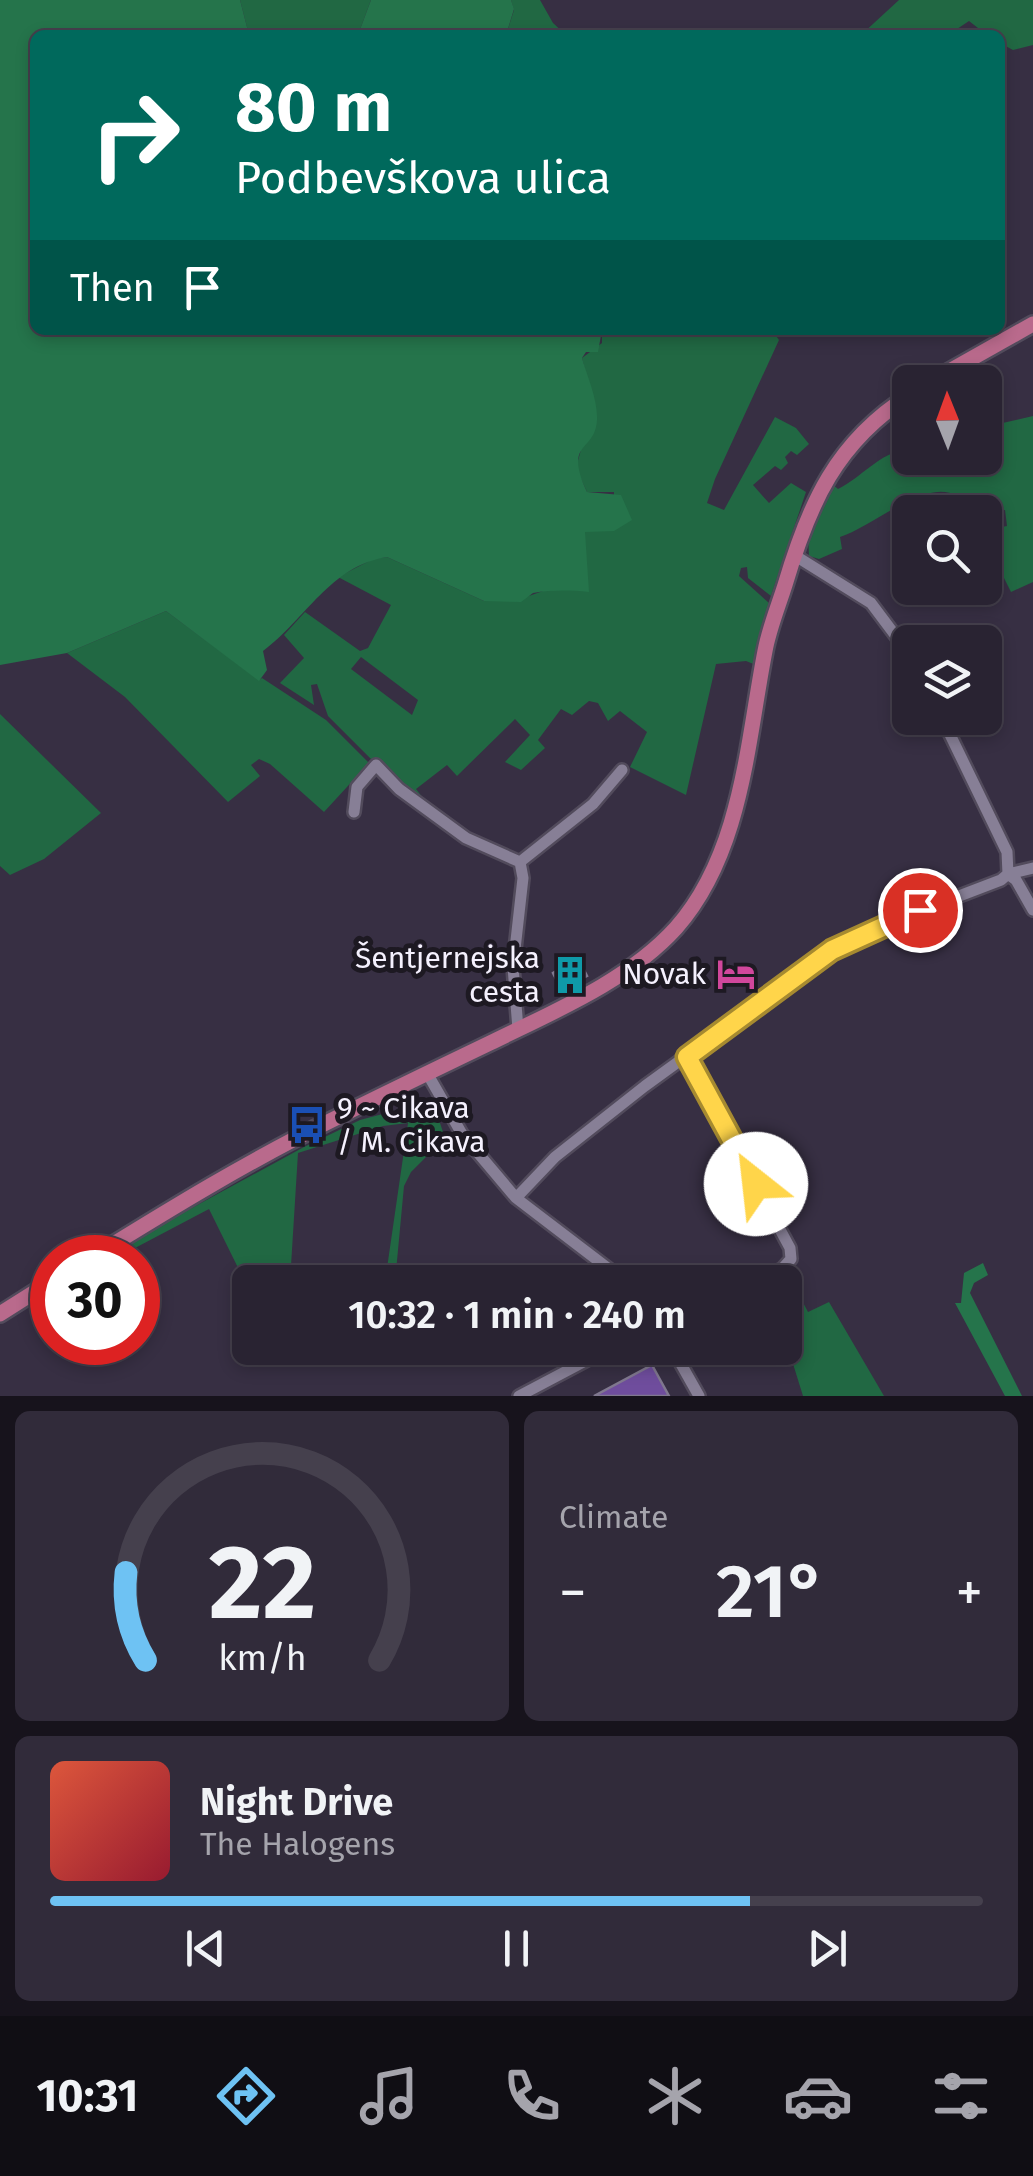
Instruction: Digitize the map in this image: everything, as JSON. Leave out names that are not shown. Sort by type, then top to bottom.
[{"type":"main road","points":[[960,365],[1033,324]]},
{"type":"main road","points":[[130,1235],[239,1170],[586,994],[638,960],[675,928],[700,891],[730,823],[742,786],[765,650],[794,555],[820,488],[840,456],[892,411]]},
{"type":"main road","points":[[0,1314],[30,1295]]},
{"type":"street","points":[[794,555],[871,603],[892,631]]},
{"type":"street","points":[[950,735],[1007,852],[1008,874]]},
{"type":"street","points":[[354,812],[357,787],[376,766],[399,789],[466,838],[520,862]]},
{"type":"street","points":[[520,862],[594,804],[622,770]]},
{"type":"street","points":[[518,1029],[513,967],[524,878],[520,862]]},
{"type":"street","points":[[516,1198],[556,1158],[832,950],[881,926],[992,885],[1008,874],[1033,868]]},
{"type":"street","points":[[1008,874],[1016,880],[1033,910]]},
{"type":"street","points":[[687,1057],[790,1248],[790,1259],[785,1265]]},
{"type":"street","points":[[426,1073],[462,1134],[516,1198],[604,1265]]},
{"type":"street","points":[[520,1396],[578,1365]]},
{"type":"street","points":[[682,1365],[699,1396]]},
{"type":"green space","points":[[0,0],[240,0],[248,30],[30,30],[30,335],[601,335],[598,352],[586,352],[582,358],[597,420],[579,455],[580,475],[587,492],[621,495],[632,520],[614,531],[585,532],[589,592],[547,591],[533,593],[521,602],[484,601],[387,557],[367,562],[334,582],[263,651],[267,670],[259,681],[166,611],[67,653],[0,665]]},
{"type":"green space","points":[[240,0],[371,0],[360,30],[248,30]]},
{"type":"green space","points":[[371,0],[511,0],[514,9],[508,30],[360,30]]},
{"type":"green space","points":[[511,0],[540,0],[561,30],[508,30],[514,10]]},
{"type":"green space","points":[[899,0],[1033,0],[1033,45],[1013,50],[1005,46],[1005,30],[981,30],[969,21],[956,30],[866,30]]},
{"type":"green space","points":[[602,335],[776,335],[779,340],[707,503],[724,510],[775,417],[796,428],[809,444],[797,455],[791,451],[781,470],[775,466],[753,485],[769,503],[791,483],[806,492],[771,596],[748,578],[747,567],[741,568],[739,576],[769,603],[756,665],[746,661],[716,664],[686,795],[630,767],[647,732],[620,711],[608,721],[598,703],[589,701],[572,715],[561,709],[538,740],[545,748],[521,770],[505,762],[530,735],[515,719],[457,776],[447,765],[416,789],[434,812],[403,791],[328,716],[317,684],[311,685],[314,705],[280,683],[304,658],[284,635],[305,612],[360,651],[368,648],[391,605],[338,577],[373,559],[387,557],[484,601],[526,597],[543,591],[585,531],[614,531],[614,492],[587,492],[576,468],[582,446],[589,439],[593,401],[582,358],[602,343]],"holes":[[[361,657],[418,700],[412,715],[351,669]]]},
{"type":"green space","points":[[1033,416],[1033,582],[1011,592],[1002,574],[1002,527],[1007,526],[1002,495],[892,495],[892,510],[840,537],[842,549],[819,559],[809,556],[808,535],[831,483],[838,489],[892,453],[892,475],[1002,475],[1002,423]]},
{"type":"green space","points":[[166,611],[259,680],[262,678],[326,720],[369,763],[324,812],[270,764],[259,759],[251,765],[260,776],[228,802],[125,697],[67,653]]},
{"type":"green space","points":[[0,714],[101,813],[44,859],[10,875],[0,866]]},
{"type":"green space","points":[[409,1107],[424,1109],[438,1117],[445,1138],[411,1172],[404,1186],[397,1265],[387,1265],[408,1123],[383,1126],[298,1153],[291,1265],[237,1265],[209,1209],[160,1235],[142,1235],[304,1147],[360,1120]]},
{"type":"green space","points":[[983,1263],[988,1275],[974,1283],[970,1293],[1022,1396],[1005,1396],[955,1303],[961,1303],[964,1273]]},
{"type":"green space","points":[[802,1300],[808,1312],[829,1302],[884,1396],[803,1396],[793,1365],[802,1365]]},
{"type":"building","name":"Šentjernejska cesta","points":[[578,958],[587,976],[561,989],[553,973]]},
{"type":"building","points":[[652,1365],[669,1396],[594,1396]]},
{"type":"place","name":"Novak","points":[[736,974]]},
{"type":"place","name":"Šentjernejska cesta","points":[[570,975]]},
{"type":"place","name":"9 ~ Cikava / M. Cikava","points":[[307,1125]]},
{"type":"route","points":[[756,1184],[687,1057],[832,950],[920,910]]}]
